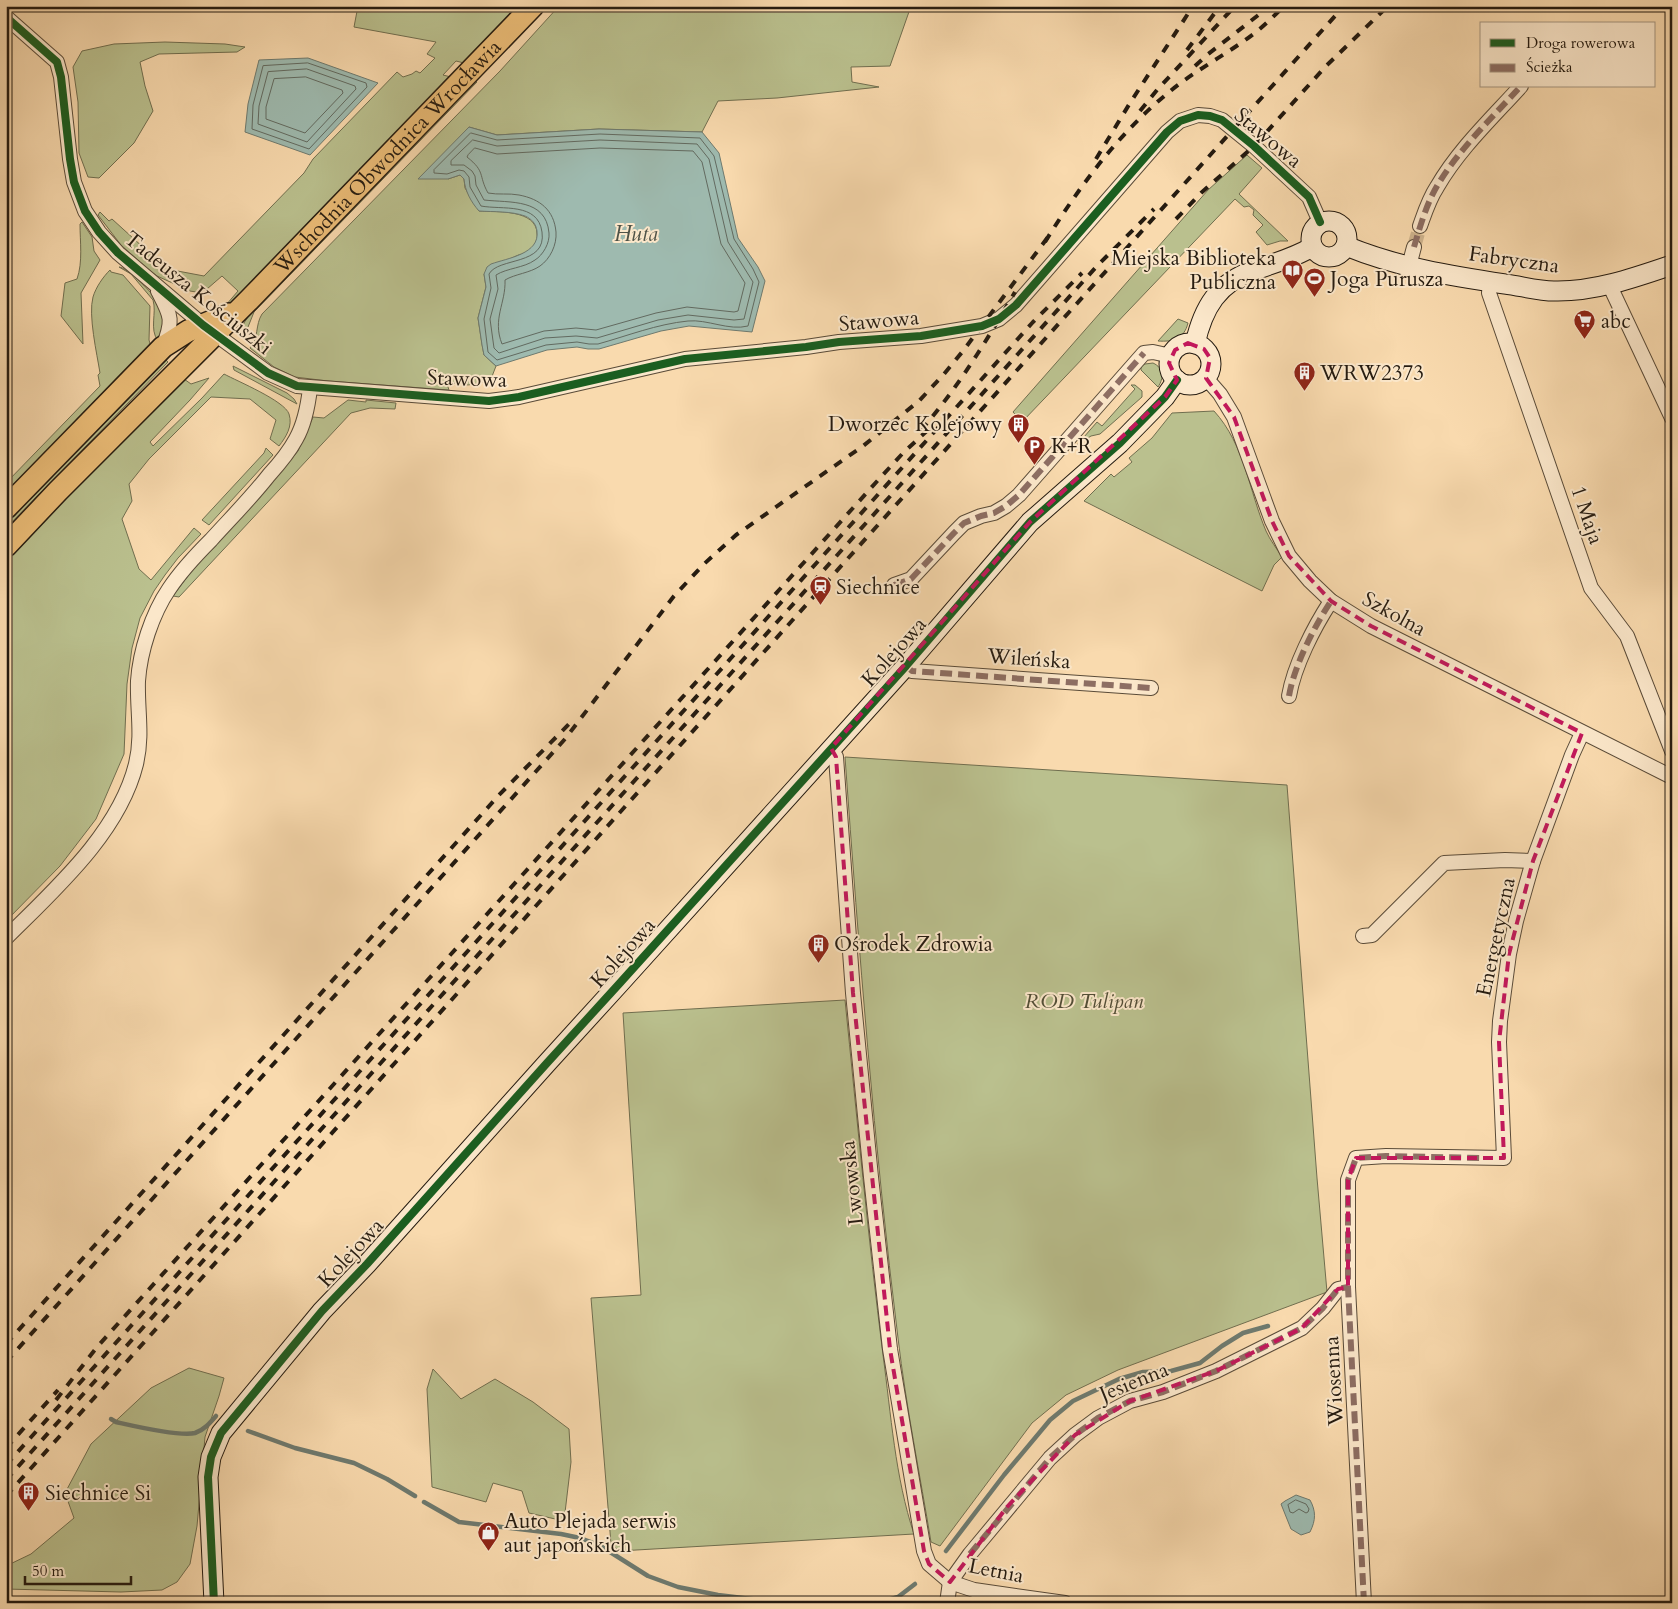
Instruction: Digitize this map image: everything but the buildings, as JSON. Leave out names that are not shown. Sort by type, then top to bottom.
[{"type":"main road","name":"Wschodnia Obwodnica Wrocławia","points":[[6,546],[209,330],[242,307],[533,6]]},
{"type":"main road","name":"Wschodnia Obwodnica Wrocławia","points":[[6,508],[163,347],[188,331],[209,330]]},
{"type":"street","name":"Tadeusza Kościuszki","points":[[6,17],[57,62],[61,77],[70,159],[76,188],[86,211],[99,232],[118,253],[209,330],[268,373],[287,383],[310,388]]},
{"type":"street","points":[[1420,226],[1436,188],[1446,172],[1519,88]]},
{"type":"street","name":"Stawowa","points":[[310,388],[489,401],[519,397],[685,359],[839,342],[920,336],[982,326],[999,319],[1016,305],[1167,132],[1180,121],[1198,115],[1222,120],[1254,146],[1309,197],[1320,222]]},
{"type":"street","points":[[1329,220],[1337,222],[1344,228],[1347,237],[1346,246],[1341,253],[1334,257],[1326,257],[1318,254],[1312,247],[1311,233],[1320,222],[1329,220]]},
{"type":"street","name":"Fabryczna","points":[[1346,246],[1409,266],[1490,282],[1553,291],[1609,284],[1642,276],[1672,265]]},
{"type":"street","points":[[1195,344],[1204,316],[1219,290],[1232,280],[1252,270],[1300,254],[1312,247]]},
{"type":"street","points":[[1409,266],[1414,247]]},
{"type":"street","name":"1 Maja","points":[[1490,282],[1489,293],[1591,588],[1627,636],[1672,751]]},
{"type":"street","points":[[1609,284],[1672,418]]},
{"type":"street","points":[[156,286],[170,314],[168,333],[163,347]]},
{"type":"street","points":[[1188,343],[1195,344],[1204,349],[1210,358],[1210,368],[1206,378],[1200,383],[1184,384],[1177,380],[1170,369],[1171,356],[1181,346],[1188,343]]},
{"type":"street","points":[[894,585],[912,578],[964,523],[994,513],[1006,506],[1019,494],[1144,353],[1153,352],[1171,356]]},
{"type":"street","name":"Szkolna","points":[[1206,378],[1220,394],[1234,417],[1272,521],[1289,556],[1331,602],[1371,626],[1672,777]]},
{"type":"street","name":"Kolejowa","points":[[214,1603],[208,1477],[211,1457],[221,1434],[322,1311],[367,1264],[906,666],[1030,522],[1120,443],[1165,397],[1177,380]]},
{"type":"street","points":[[6,938],[82,860],[118,809],[136,765],[140,738],[138,680],[144,642],[160,603],[186,566],[260,487],[285,457],[304,423],[310,388]]},
{"type":"street","points":[[1289,696],[1291,680],[1320,618],[1331,602]]},
{"type":"street","name":"Wileńska","points":[[906,666],[912,671],[1151,688]]},
{"type":"street","name":"Energetyczna","points":[[1356,1158],[1386,1156],[1504,1158],[1499,1046],[1500,1021],[1516,921],[1533,861],[1582,732]]},
{"type":"street","name":"Lwowska","points":[[832,748],[836,757],[853,993],[890,1349],[924,1551],[929,1564],[950,1582]]},
{"type":"street","points":[[1363,936],[1372,935],[1444,862],[1533,861]]},
{"type":"street","name":"Wiosenna","points":[[1356,1158],[1348,1180],[1348,1287],[1364,1603]]},
{"type":"street","name":"Jesienna","points":[[950,1582],[1007,1507],[1050,1458],[1075,1435],[1098,1418],[1130,1401],[1163,1392],[1216,1371],[1302,1328],[1323,1308],[1338,1289],[1348,1287]]},
{"type":"street","points":[[947,1603],[950,1582]]},
{"type":"street","name":"Letnia","points":[[950,1582],[974,1590],[1065,1603]]},
{"type":"highlighted area","points":[[1188,343],[1204,349],[1210,358],[1206,378],[1234,417],[1272,521],[1289,556],[1331,601],[1371,626],[1582,733],[1533,861],[1509,954],[1499,1042],[1504,1158],[1356,1158],[1348,1180],[1348,1287],[1338,1289],[1302,1328],[1216,1371],[1130,1401],[1075,1435],[1007,1507],[950,1582],[929,1564],[924,1551],[890,1349],[853,993],[836,757],[831,748],[1030,522],[1165,397],[1177,380],[1169,363],[1175,350]]},
{"type":"green space","points":[[358,6],[517,6],[464,63],[456,61],[443,75],[455,78],[231,307],[226,305],[238,291],[222,276],[207,289],[196,292],[157,276],[149,270],[121,245],[98,215],[100,212],[109,221],[112,219],[167,269],[204,276],[304,173],[313,159],[397,72],[403,77],[416,71],[420,73],[435,58],[427,54],[436,42],[354,27]]},
{"type":"green space","points":[[559,6],[911,6],[890,66],[851,67],[852,82],[879,87],[777,98],[718,101],[702,132],[599,129],[497,135],[469,127],[448,179],[460,175],[464,179],[465,188],[479,211],[514,213],[523,216],[535,226],[537,234],[536,241],[531,250],[506,260],[484,274],[486,287],[478,318],[484,355],[496,366],[491,379],[469,385],[446,381],[449,390],[295,377],[274,367],[250,348],[255,340],[258,323],[262,314],[500,71]]},
{"type":"green space","points":[[165,42],[225,44],[245,47],[237,52],[159,54],[140,62],[153,111],[134,143],[99,178],[88,177],[79,153],[78,102],[73,67],[82,51],[114,44]]},
{"type":"green space","points":[[474,81],[477,82],[254,312],[248,327],[243,332],[244,323],[255,306],[385,175]]},
{"type":"green space","points":[[1247,155],[1262,168],[1239,194],[1288,241],[1267,245],[1256,232],[1263,225],[1253,215],[1254,210],[1249,206],[1244,207],[1235,199],[1022,422],[1013,412],[1208,190]]},
{"type":"green space","points":[[82,222],[92,237],[94,251],[100,260],[81,293],[83,344],[61,316],[65,283],[77,279],[79,272],[81,259],[80,224]]},
{"type":"green space","points":[[119,267],[129,272],[140,282],[162,307],[167,321],[158,341],[154,331],[153,300],[131,274]]},
{"type":"green space","points":[[110,270],[111,272],[123,275],[150,306],[149,340],[151,347],[6,495],[6,483],[100,386],[98,375],[100,373],[92,324],[92,305],[98,286]]},
{"type":"green space","points":[[1178,319],[1188,323],[1184,333],[1173,340],[1158,341]]},
{"type":"green space","points":[[164,358],[168,362],[6,528],[6,520]]},
{"type":"green space","points":[[1153,363],[1157,365],[1162,373],[1158,387],[1141,370],[1141,366]]},
{"type":"green space","points":[[233,366],[287,393],[297,404],[234,370]]},
{"type":"green space","points":[[224,374],[270,397],[286,409],[290,418],[288,431],[279,446],[270,439],[276,420],[250,399],[211,397],[149,459],[129,484],[132,501],[122,519],[139,569],[151,580],[194,528],[201,534],[165,575],[140,618],[132,648],[127,684],[124,754],[96,819],[60,866],[6,921],[6,559],[184,379],[191,384],[209,378],[150,442],[153,446]]},
{"type":"green space","points":[[1131,385],[1135,385],[1142,391],[1142,397],[1100,434],[1091,436],[1077,445],[1097,422],[1102,426],[1135,389]]},
{"type":"green space","points":[[348,400],[396,403],[395,409],[370,408],[351,413],[179,597],[173,596],[190,573],[298,451],[313,417],[324,418]]},
{"type":"green space","points":[[1214,411],[1233,438],[1240,453],[1266,531],[1282,557],[1274,565],[1262,591],[1084,501],[1111,474],[1114,477],[1132,462],[1129,458],[1152,438],[1172,413]]},
{"type":"green space","points":[[266,448],[273,455],[209,525],[202,520],[264,453]]},
{"type":"green space","name":"ROD Tulipan","points":[[845,757],[1287,785],[1327,1292],[1118,1370],[1066,1395],[1032,1423],[940,1546],[931,1542],[901,1364],[889,1266],[874,1121]]},
{"type":"green space","points":[[845,1000],[891,1423],[902,1490],[914,1534],[619,1551],[611,1544],[591,1298],[641,1295],[623,1013]]},
{"type":"green space","points":[[189,1368],[224,1378],[205,1437],[197,1526],[190,1564],[177,1582],[162,1590],[121,1592],[6,1589],[6,1566],[31,1554],[74,1518],[65,1493],[91,1444],[151,1388]]},
{"type":"green space","points":[[433,1369],[461,1399],[495,1379],[533,1402],[569,1429],[571,1462],[564,1521],[529,1513],[522,1491],[493,1483],[486,1502],[432,1487],[427,1389]]},
{"type":"water","points":[[308,58],[378,83],[310,155],[245,132],[248,104],[259,60]]},
{"type":"water","name":"Huta","points":[[469,127],[497,135],[599,129],[702,132],[719,153],[738,238],[758,267],[765,281],[752,332],[689,326],[661,331],[599,349],[577,347],[547,350],[496,366],[484,355],[478,318],[486,287],[484,274],[487,267],[491,264],[522,254],[528,250],[537,239],[536,226],[530,219],[520,214],[479,211],[473,204],[464,179],[460,175],[448,179],[418,179]]},
{"type":"water","points":[[1296,1495],[1310,1500],[1314,1512],[1314,1520],[1310,1532],[1301,1535],[1291,1529],[1281,1504]]},
{"type":"waterway","points":[[946,1551],[1004,1475],[1050,1420],[1073,1401],[1119,1379],[1143,1372],[1171,1371],[1200,1363],[1243,1333],[1268,1326]]},
{"type":"waterway","points":[[111,1419],[116,1422],[145,1428],[188,1434],[201,1430],[216,1416]]},
{"type":"waterway","points":[[248,1431],[295,1448],[354,1463],[387,1479],[415,1496]]},
{"type":"waterway","points":[[424,1502],[459,1522],[580,1538],[599,1545],[648,1576],[678,1587],[718,1595],[784,1603]]},
{"type":"waterway","points":[[878,1603],[898,1597],[915,1584]]},
{"type":"tunnel","points":[[1414,247],[1420,226]]},
{"type":"railway","points":[[1096,159],[1193,6]]},
{"type":"railway","points":[[1187,50],[1220,6]]},
{"type":"railway","points":[[1140,111],[1235,6]]},
{"type":"railway","points":[[1195,66],[1270,6]]},
{"type":"railway","points":[[1045,242],[1100,162],[1132,126],[1178,85],[1245,40],[1284,6]]},
{"type":"railway","points":[[6,1496],[1344,6]]},
{"type":"railway","points":[[1176,219],[1201,193],[1254,146],[1326,66],[1388,6]]},
{"type":"railway","points":[[6,1480],[1097,266],[1154,209]]},
{"type":"railway","points":[[6,1362],[565,739],[674,596],[704,564],[736,535],[863,446],[919,401],[963,351],[1048,237]]},
{"type":"railway","points":[[6,1465],[1033,322],[1082,273]]},
{"type":"railway","points":[[921,430],[960,381],[1015,292]]},
{"type":"railway","points":[[56,1400],[97,1347],[880,478],[930,428]]},
{"type":"railway","points":[[6,1344],[499,795],[571,722]]},
{"type":"railway","points":[[6,1448],[58,1390]]},
{"type":"marked path","points":[[1414,247],[1430,201],[1446,172],[1476,134],[1519,88]]},
{"type":"marked path","points":[[894,585],[911,579],[964,523],[994,513],[1019,495],[1144,353]]},
{"type":"marked path","points":[[1289,696],[1295,672],[1306,647],[1331,601]]},
{"type":"marked path","points":[[906,666],[912,671],[1151,688]]},
{"type":"marked path","points":[[1364,1603],[1348,1287],[1348,1180],[1356,1158],[1386,1156],[1482,1158]]},
{"type":"marked path","points":[[970,1554],[1050,1458],[1075,1435],[1098,1418],[1130,1401],[1163,1392],[1216,1371],[1302,1328],[1323,1308],[1338,1289],[1348,1287]]},
{"type":"cycle path","points":[[6,17],[57,62],[61,77],[74,182],[85,211],[99,232],[118,253],[203,325],[268,373],[297,386],[489,401],[519,397],[685,359],[839,342],[921,336],[982,326],[999,319],[1016,305],[1167,132],[1180,121],[1198,115],[1222,120],[1254,146],[1309,197],[1320,222]]},
{"type":"cycle path","points":[[214,1603],[208,1477],[211,1457],[221,1433],[322,1311],[367,1264],[906,666],[1030,522],[1120,443],[1165,397],[1177,380]]},
{"type":"place","name":"Miejska Biblioteka Publiczna","points":[[1292,289]]},
{"type":"place","name":"Joga Purusza","points":[[1314,298]]},
{"type":"place","name":"abc","points":[[1585,340]]},
{"type":"place","name":"WRW2373","points":[[1304,392]]},
{"type":"place","name":"Dworzec Kolejowy","points":[[1018,443]]},
{"type":"place","name":"K+R","points":[[1035,465]]},
{"type":"place","name":"Siechnice","points":[[820,606]]},
{"type":"place","name":"Ośrodek Zdrowia","points":[[818,963]]},
{"type":"place","name":"Siechnice Si","points":[[29,1512]]},
{"type":"place","name":"Auto Plejada serwis aut japońskich","points":[[488,1552]]}]
